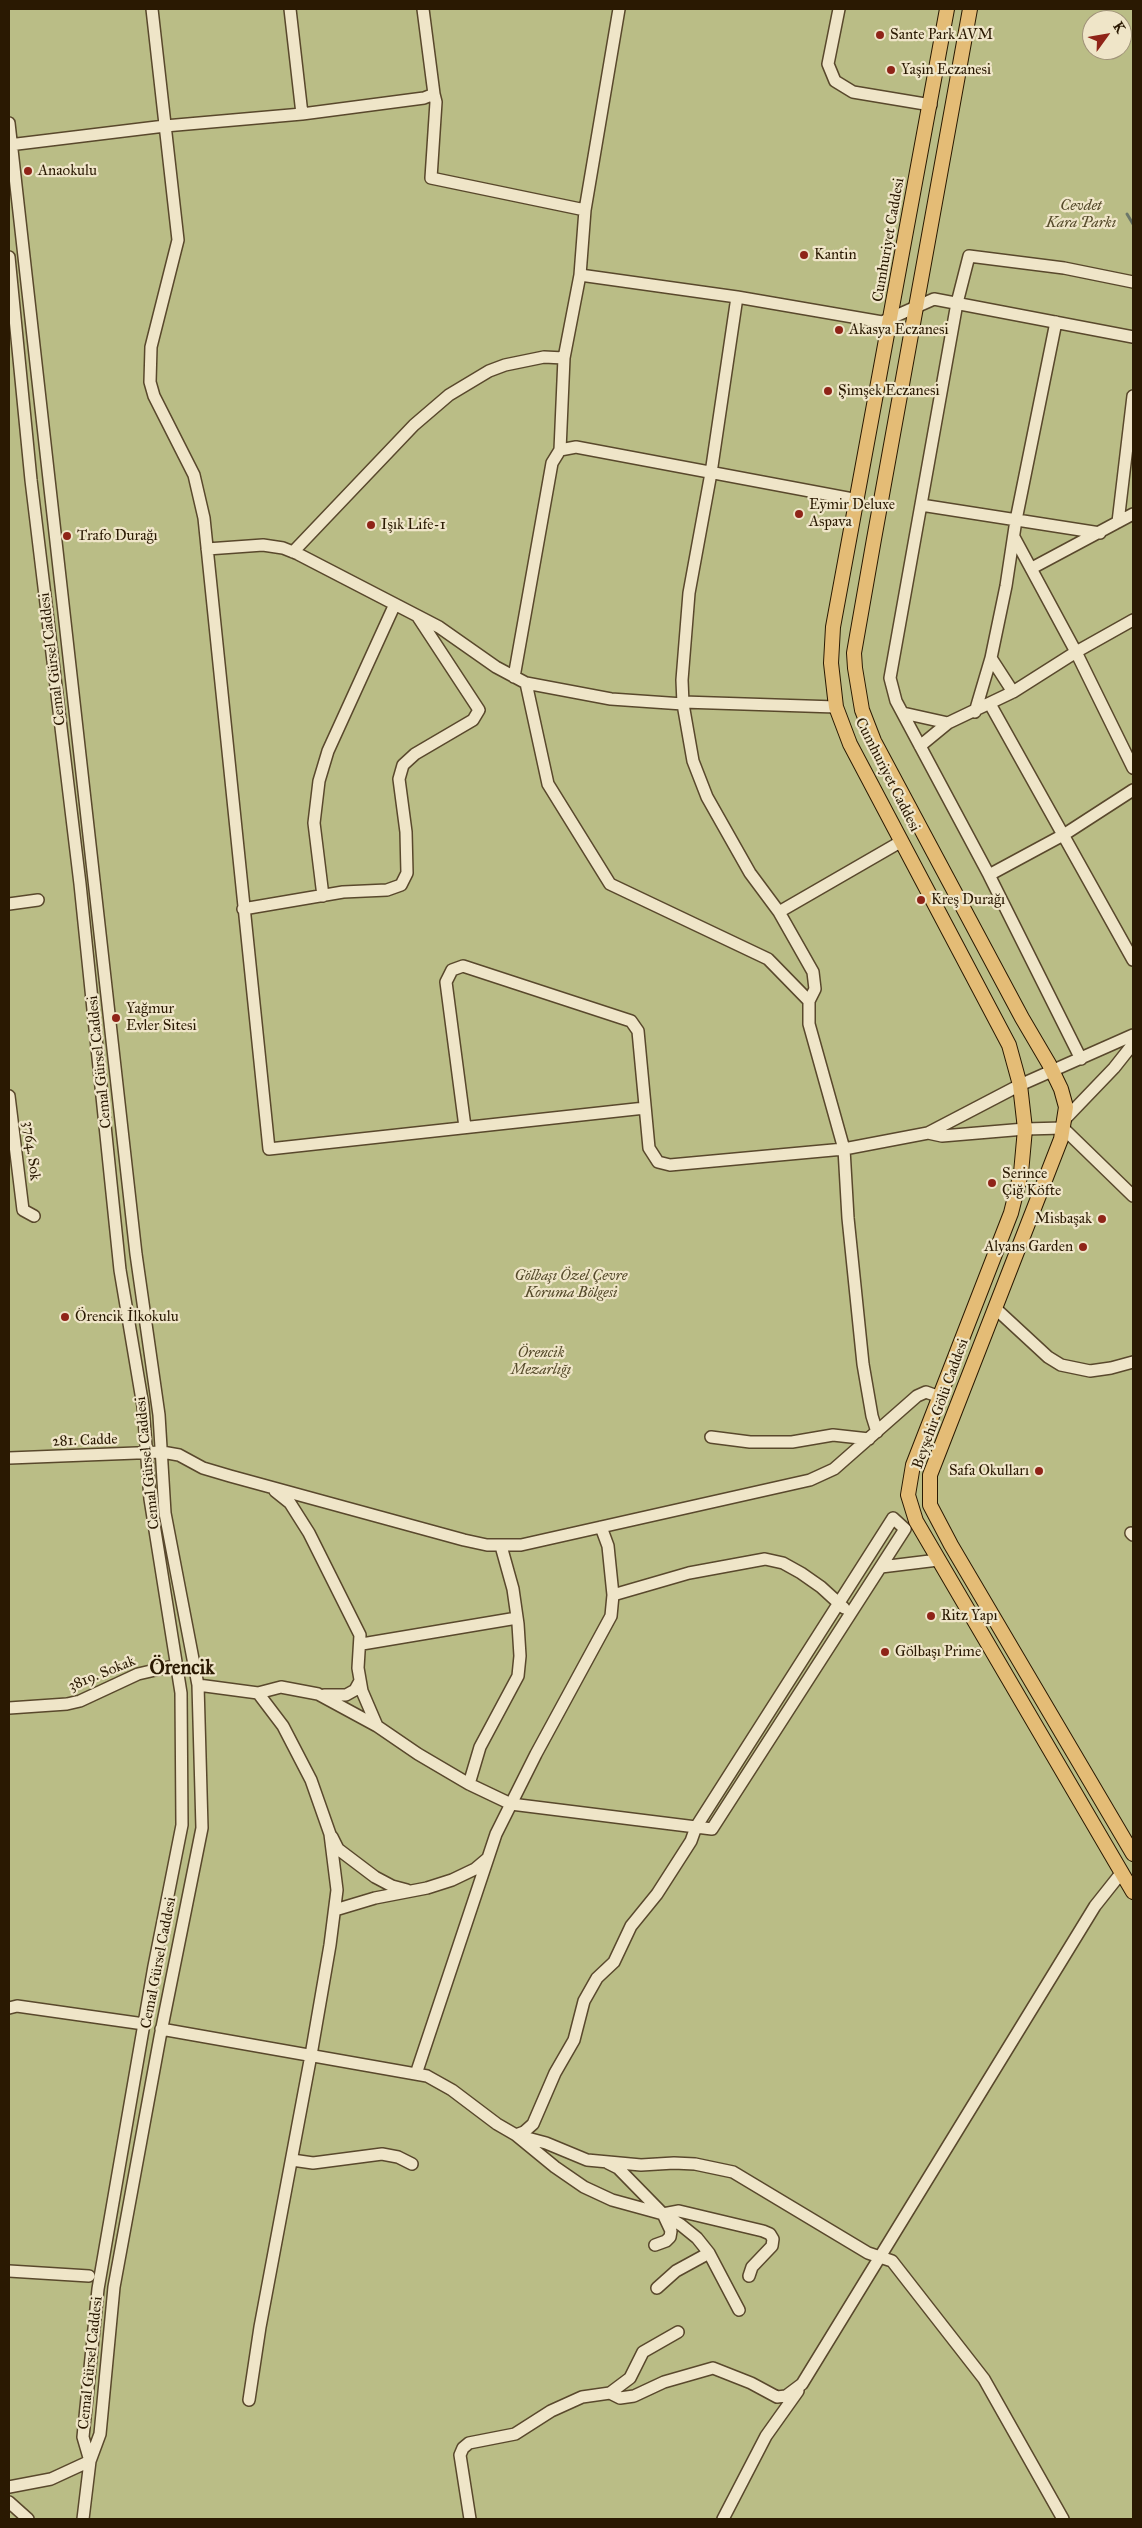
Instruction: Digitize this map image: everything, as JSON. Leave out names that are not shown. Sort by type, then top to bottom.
[{"type":"main road","name":"Cumhuriyet Caddesi","points":[[910,1506],[909,1479],[1011,1213],[1024,1149],[1025,1129],[1020,1085],[1009,1045],[850,744],[836,707],[831,646],[948,9]]},
{"type":"main road","name":"Cumhuriyet Caddesi","points":[[970,9],[854,653],[857,693],[874,741],[1022,1018],[1053,1072]]},
{"type":"main road","points":[[1053,1072],[1064,1099],[1065,1123]]},
{"type":"main road","name":"Beyşehir Gölü Caddesi","points":[[1065,1123],[930,1475],[930,1500],[938,1524],[1133,1854]]},
{"type":"main road","points":[[948,1375],[966,1382]]},
{"type":"main road","points":[[931,1418],[949,1425]]},
{"type":"main road","points":[[930,1500],[910,1506],[916,1521],[938,1560],[1128,1869],[1133,1892]]},
{"type":"street","points":[[152,9],[178,240],[151,347],[150,382],[154,396],[194,475],[202,503],[269,1149],[645,1108]]},
{"type":"street","points":[[290,9],[302,114]]},
{"type":"street","points":[[423,9],[436,102],[431,178],[585,210]]},
{"type":"street","points":[[514,677],[552,463],[560,450],[564,358],[580,276],[585,210],[619,9]]},
{"type":"street","points":[[839,9],[828,64],[835,81],[853,92],[931,105]]},
{"type":"street","points":[[10,145],[165,126],[302,114],[424,98],[434,94]]},
{"type":"street","name":"Cemal Gürsel Caddesi","points":[[9,123],[136,1254],[159,1415],[165,1513],[198,1685],[202,1828],[161,2029],[114,2287],[100,2434],[90,2461]]},
{"type":"street","points":[[1081,1059],[989,875],[892,692],[890,678],[956,304],[969,256],[1064,268],[1133,282]]},
{"type":"street","name":"Cemal Gürsel Caddesi","points":[[9,257],[31,480],[80,884],[120,1270],[144,1406],[150,1499],[181,1693],[182,1825],[144,2024],[98,2290],[84,2437],[90,2461]]},
{"type":"street","points":[[580,276],[737,297],[882,322],[891,320],[934,299],[1133,337]]},
{"type":"street","points":[[737,297],[711,473],[689,593],[682,680],[683,703],[693,761],[707,797],[750,874],[779,912],[813,972],[815,989],[809,1001],[809,1024],[844,1149],[848,1218],[863,1364],[873,1435]]},
{"type":"street","points":[[976,712],[991,658],[1016,520],[1056,322]]},
{"type":"street","points":[[293,552],[414,425],[449,395],[489,371],[505,364],[544,357],[564,358]]},
{"type":"street","points":[[1118,522],[1130,436],[1133,396]]},
{"type":"street","points":[[560,450],[576,447],[858,500]]},
{"type":"street","points":[[921,505],[1100,533]]},
{"type":"street","points":[[1032,568],[1133,514]]},
{"type":"street","points":[[1014,537],[1076,652],[1133,768]]},
{"type":"street","points":[[207,549],[263,545],[293,552],[439,627],[526,683],[611,699],[836,707]]},
{"type":"street","points":[[323,896],[314,823],[320,781],[328,751],[395,604]]},
{"type":"street","points":[[243,909],[342,892],[388,890],[402,885],[407,872],[406,832],[399,779],[403,765],[415,754],[478,715],[479,710],[477,704],[456,677],[441,650],[418,617]]},
{"type":"street","points":[[920,746],[948,722],[976,712],[1013,692],[1076,652],[1133,620]]},
{"type":"street","points":[[991,658],[1013,692]]},
{"type":"street","points":[[526,683],[548,784],[610,884],[768,959],[809,1001]]},
{"type":"street","points":[[990,704],[1065,834],[1133,960]]},
{"type":"street","points":[[903,713],[948,722]]},
{"type":"street","points":[[989,875],[1065,834],[1133,790]]},
{"type":"street","points":[[779,912],[902,841]]},
{"type":"street","points":[[9,904],[38,900]]},
{"type":"street","points":[[465,1127],[446,982],[452,970],[463,966],[631,1021],[638,1031],[649,1148],[654,1158],[664,1164],[680,1166],[844,1149],[928,1133],[1020,1085],[1133,1035]]},
{"type":"street","points":[[928,1133],[942,1136],[1025,1129],[1065,1123],[1133,1044]]},
{"type":"street","name":"3764. Sok","points":[[9,1096],[23,1210],[34,1216]]},
{"type":"street","points":[[1065,1123],[1133,1196]]},
{"type":"street","points":[[995,1308],[1048,1358],[1060,1365],[1090,1370],[1111,1368],[1133,1362]]},
{"type":"street","points":[[162,1452],[179,1455],[203,1468],[464,1540],[501,1546],[521,1545],[810,1480],[834,1469],[917,1396],[926,1392],[940,1397]]},
{"type":"street","points":[[711,1437],[750,1442],[792,1442],[833,1435],[873,1435]]},
{"type":"street","name":"281. Cadde","points":[[9,1458],[162,1452]]},
{"type":"street","points":[[272,1488],[290,1503],[309,1533],[353,1618],[362,1644],[358,1668],[362,1691],[377,1726]]},
{"type":"street","points":[[899,1524],[910,1506]]},
{"type":"street","points":[[318,1694],[377,1726],[418,1754],[469,1784],[511,1804],[696,1827],[712,1829],[905,1530],[893,1518],[696,1827],[691,1841],[657,1894],[631,1926],[614,1962],[597,1978],[584,2001],[574,2040],[555,2074],[533,2124],[524,2132],[516,2135]]},
{"type":"street","points":[[416,2074],[496,1834],[611,1616],[613,1595],[608,1546],[601,1527]]},
{"type":"street","points":[[469,1784],[480,1747],[518,1676],[520,1656],[517,1618],[513,1589],[501,1546]]},
{"type":"street","points":[[613,1595],[689,1573],[765,1559],[783,1562],[801,1572],[850,1614]]},
{"type":"street","points":[[881,1567],[938,1560]]},
{"type":"street","points":[[362,1644],[517,1618]]},
{"type":"street","name":"3819. Sokak","points":[[9,1708],[73,1703],[138,1674],[177,1665]]},
{"type":"street","points":[[198,1685],[258,1693],[281,1687],[330,1697],[346,1695],[355,1690],[360,1681]]},
{"type":"street","points":[[258,1693],[270,1706],[299,1753],[311,1780],[330,1834],[338,1848],[375,1877],[392,1886],[408,1890]]},
{"type":"street","points":[[249,2400],[312,2055],[335,1910],[336,1890],[330,1834]]},
{"type":"street","points":[[335,1910],[452,1880],[475,1869],[488,1858]]},
{"type":"street","points":[[723,2519],[766,2436],[809,2375],[1094,1906],[1128,1869]]},
{"type":"street","points":[[9,2008],[17,2006],[144,2024]]},
{"type":"street","points":[[161,2029],[427,2076],[452,2090],[497,2124],[516,2135],[555,2167],[584,2187],[612,2200],[663,2214],[679,2211],[770,2234],[773,2239],[772,2246],[752,2267],[749,2276]]},
{"type":"street","points":[[516,2135],[546,2143],[587,2160],[641,2165],[688,2164],[733,2172],[868,2253],[892,2261],[928,2310],[965,2353],[984,2379],[1063,2519]]},
{"type":"street","points":[[292,2160],[313,2163],[382,2154],[412,2164]]},
{"type":"street","points":[[601,2161],[618,2168],[663,2214],[697,2238],[709,2253],[739,2310]]},
{"type":"street","points":[[655,2245],[666,2241],[670,2237],[671,2231],[663,2214]]},
{"type":"street","points":[[657,2288],[676,2271],[709,2253]]},
{"type":"street","points":[[9,2271],[89,2276]]},
{"type":"street","points":[[470,2519],[461,2466],[463,2448],[477,2440],[515,2434],[551,2411],[582,2397],[610,2393],[630,2378],[643,2352],[678,2332]]},
{"type":"street","points":[[610,2393],[620,2398],[634,2396],[664,2382],[713,2368],[751,2383],[777,2398],[795,2390],[809,2375]]},
{"type":"street","points":[[9,2487],[51,2479],[90,2461]]},
{"type":"street","points":[[83,2519],[90,2461]]},
{"type":"street","points":[[9,2502],[28,2519]]},
{"type":"green space","name":"Gölbaşı Özel Çevre Koruma Bölgesi","points":[[9,9],[1133,9],[1133,2519],[9,2519]]},
{"type":"waterway","points":[[1127,214],[1133,224]]},
{"type":"place","name":"Sante Park AVM","points":[[880,35]]},
{"type":"place","name":"Yaşin Eczanesi","points":[[891,70]]},
{"type":"place","name":"Anaokulu","points":[[28,171]]},
{"type":"place","name":"Kantin","points":[[804,255]]},
{"type":"place","name":"Akasya Eczanesi","points":[[839,330]]},
{"type":"place","name":"Şimşek Eczanesi","points":[[828,391]]},
{"type":"place","name":"Eymir Deluxe Aspava","points":[[799,514]]},
{"type":"place","name":"Işık Life-1","points":[[371,525]]},
{"type":"place","name":"Trafo Durağı","points":[[67,536]]},
{"type":"place","name":"Kreş Durağı","points":[[921,900]]},
{"type":"place","name":"Yağmur Evler Sitesi","points":[[116,1018]]},
{"type":"place","name":"Serince Çiğ Köfte","points":[[992,1183]]},
{"type":"place","name":"Misbaşak","points":[[1102,1219]]},
{"type":"place","name":"Alyans Garden","points":[[1083,1247]]},
{"type":"place","name":"Örencik İlkokulu","points":[[65,1317]]},
{"type":"place","name":"Safa Okulları","points":[[1039,1471]]},
{"type":"place","name":"Ritz Yapı","points":[[931,1616]]},
{"type":"place","name":"Gölbaşı Prime","points":[[885,1652]]},
{"type":"district","name":"Örencik","points":[[182,1669]]},
{"type":"park label","name":"Cevdet Kara Parkı","points":[[1081,214]]},
{"type":"park label","name":"Örencik Mezarlığı","points":[[541,1362]]}]
